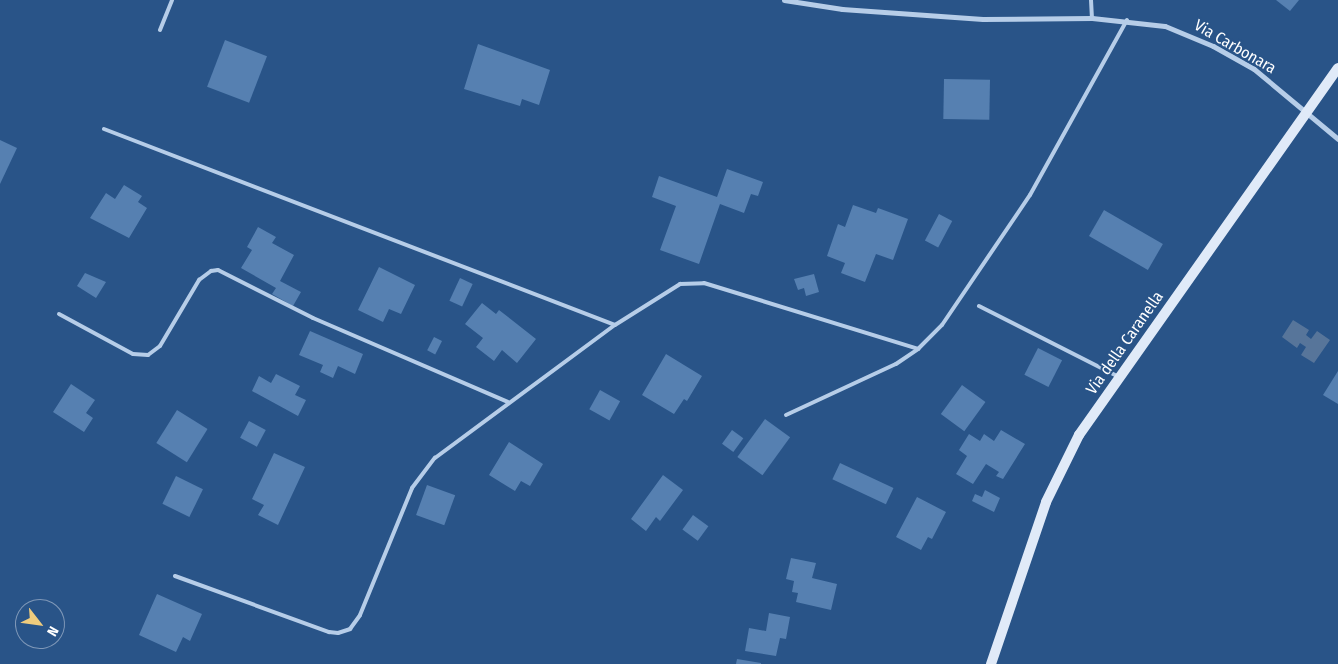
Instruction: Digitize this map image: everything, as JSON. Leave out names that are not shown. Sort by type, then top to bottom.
[{"type":"main road","name":"Via della Caranella","points":[[991,664],[1058,476],[1086,425],[1338,68]]},
{"type":"street","name":"Via Carbonara","points":[[784,0],[842,9],[983,19],[1092,18],[1127,20],[1165,26],[1212,46],[1266,77],[1338,139]]},
{"type":"lane","points":[[160,30],[172,0]]},
{"type":"lane","points":[[1091,0],[1092,18]]},
{"type":"lane","points":[[786,415],[896,364],[918,349],[942,325],[1026,201],[1127,20]]},
{"type":"lane","points":[[104,129],[615,325]]},
{"type":"lane","points":[[59,314],[134,354],[148,356],[160,346],[199,280],[211,271],[218,270],[307,316],[508,402]]},
{"type":"lane","points":[[175,576],[329,632],[338,633],[350,629],[360,615],[407,498],[422,473],[450,444],[615,325],[672,287],[696,282],[918,349]]},
{"type":"lane","points":[[979,306],[1119,377]]},
{"type":"water","points":[[1293,320],[1309,330],[1306,335],[1311,339],[1317,331],[1330,340],[1314,363],[1301,355],[1306,347],[1300,343],[1297,348],[1282,337]]},
{"type":"building","points":[[1276,0],[1299,0],[1290,11]]},
{"type":"building","points":[[225,40],[267,56],[249,103],[207,87]]},
{"type":"building","points":[[478,44],[550,70],[539,105],[522,99],[520,106],[464,89]]},
{"type":"building","points":[[944,79],[990,80],[989,120],[943,119]]},
{"type":"building","points":[[0,140],[17,148],[0,184]]},
{"type":"building","points":[[727,169],[763,182],[758,196],[751,194],[744,213],[720,204],[699,264],[660,250],[676,206],[652,197],[659,176],[717,197]]},
{"type":"building","points":[[124,185],[142,196],[138,202],[147,208],[129,238],[90,218],[106,193],[115,199]]},
{"type":"building","points":[[853,205],[876,213],[878,208],[908,219],[893,260],[876,254],[865,282],[841,273],[845,263],[827,256],[838,224],[845,227]]},
{"type":"building","points":[[1104,210],[1163,244],[1148,270],[1089,236]]},
{"type":"building","points":[[939,214],[952,221],[938,248],[925,240]]},
{"type":"building","points":[[258,227],[276,237],[272,243],[294,255],[280,281],[301,292],[293,306],[272,294],[276,288],[241,268],[252,250],[247,247]]},
{"type":"building","points":[[379,267],[415,285],[401,314],[389,309],[383,322],[358,310]]},
{"type":"building","points":[[85,273],[106,282],[96,298],[77,286]]},
{"type":"building","points":[[814,274],[819,292],[806,296],[804,288],[798,290],[794,279]]},
{"type":"building","points":[[460,278],[473,284],[462,307],[449,301]]},
{"type":"building","points":[[482,303],[496,314],[499,310],[536,339],[517,363],[502,350],[494,361],[476,347],[483,338],[465,324]]},
{"type":"building","points":[[310,331],[363,354],[355,374],[338,366],[333,378],[320,372],[323,365],[299,355]]},
{"type":"building","points":[[434,337],[442,341],[435,354],[427,350]]},
{"type":"building","points":[[1038,348],[1062,360],[1048,387],[1024,375]]},
{"type":"building","points":[[666,354],[702,376],[687,401],[684,399],[674,414],[642,395]]},
{"type":"building","points":[[1338,371],[1338,404],[1323,395]]},
{"type":"building","points":[[276,374],[300,386],[295,395],[306,400],[298,416],[252,391],[259,376],[271,383]]},
{"type":"building","points":[[71,384],[95,400],[86,413],[93,418],[84,432],[53,412]]},
{"type":"building","points":[[962,385],[985,402],[964,431],[941,414]]},
{"type":"building","points":[[600,390],[620,401],[609,420],[589,409]]},
{"type":"building","points":[[177,410],[208,429],[187,462],[156,443]]},
{"type":"building","points":[[765,419],[790,437],[762,475],[737,457]]},
{"type":"building","points":[[249,421],[266,430],[257,447],[240,438]]},
{"type":"building","points":[[732,430],[743,438],[733,452],[722,444]]},
{"type":"building","points":[[1001,430],[1025,444],[1003,479],[996,476],[999,472],[986,464],[973,484],[956,474],[967,456],[959,450],[969,434],[980,441],[984,434],[994,441]]},
{"type":"building","points":[[509,442],[543,464],[530,486],[521,481],[515,491],[489,475]]},
{"type":"building","points":[[274,453],[305,467],[278,525],[258,515],[264,505],[252,499]]},
{"type":"building","points":[[840,463],[893,488],[886,504],[832,479]]},
{"type":"building","points":[[663,475],[683,490],[660,521],[656,517],[646,531],[631,519]]},
{"type":"building","points":[[176,476],[203,489],[189,517],[162,504]]},
{"type":"building","points":[[427,485],[455,495],[444,525],[416,515]]},
{"type":"building","points":[[985,490],[1000,498],[994,512],[972,501],[975,494],[982,497]]},
{"type":"building","points":[[917,497],[946,512],[932,539],[928,537],[921,550],[896,537]]},
{"type":"building","points":[[693,515],[708,526],[698,541],[682,530]]},
{"type":"building","points":[[791,558],[816,563],[812,578],[837,584],[831,610],[796,602],[798,593],[792,592],[794,581],[786,579]]},
{"type":"building","points":[[157,594],[202,614],[190,641],[183,637],[176,652],[139,635]]},
{"type":"building","points":[[769,613],[790,617],[786,639],[780,638],[776,656],[745,651],[749,628],[766,631]]},
{"type":"building","points":[[737,659],[761,663],[761,664],[736,664]]}]
